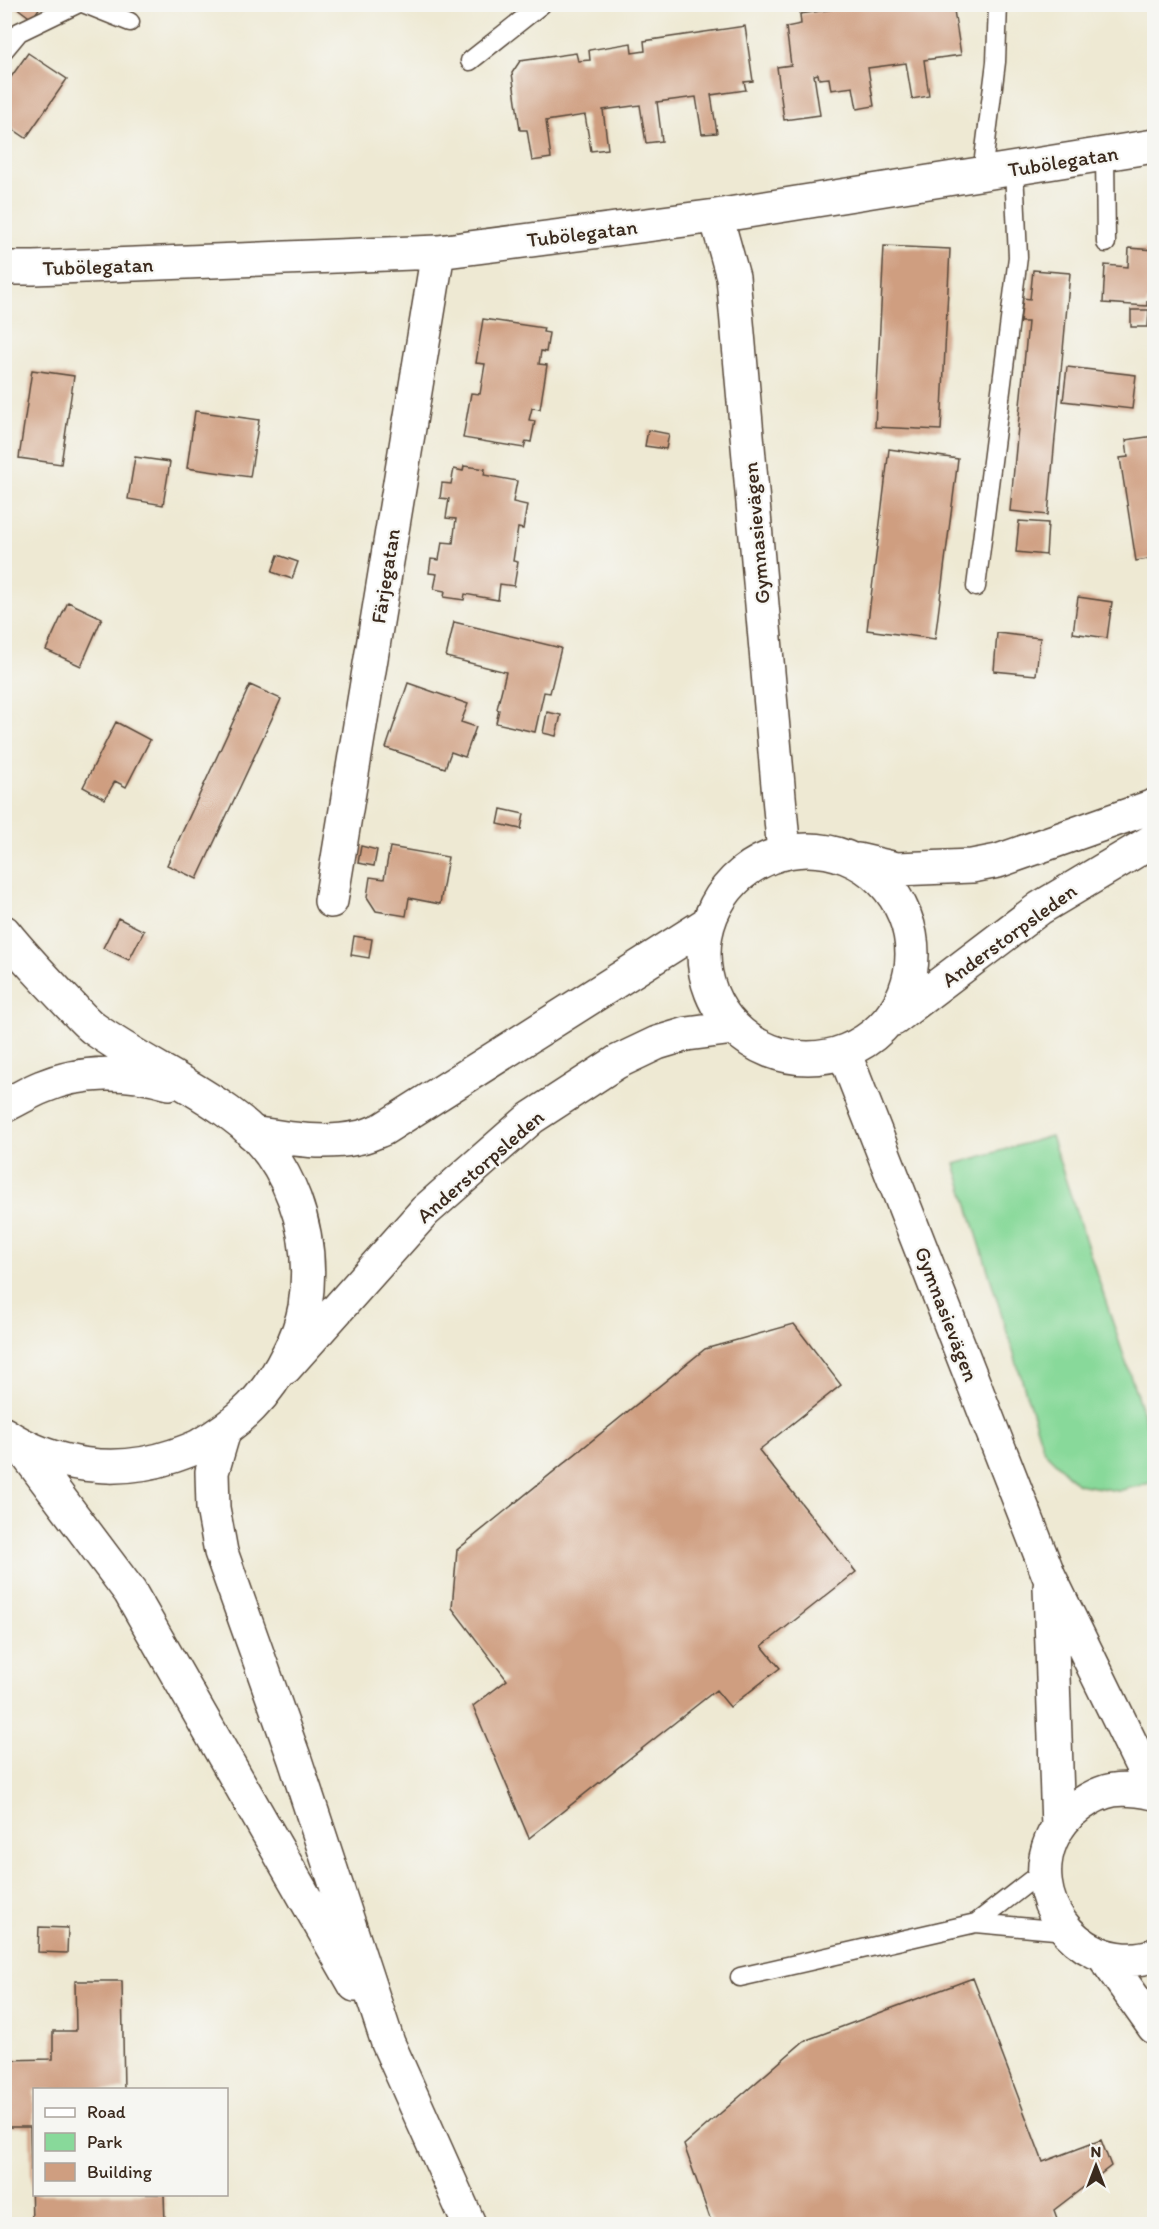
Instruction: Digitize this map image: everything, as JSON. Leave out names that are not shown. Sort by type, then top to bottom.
[{"type":"main road","name":"Tubölegatan","points":[[4,268],[118,266],[438,252],[716,216],[1155,146]]},
{"type":"main road","name":"Gymnasievägen","points":[[716,216],[733,277],[784,853]]},
{"type":"main road","name":"Färjegatan","points":[[331,901],[438,252]]},
{"type":"main road","points":[[840,855],[863,866],[883,882],[903,911],[912,940],[911,972],[904,996],[895,1013],[883,1027],[857,1046],[814,1059],[793,1058],[765,1050],[746,1039],[734,1028],[715,1002],[705,972],[704,942],[708,922],[718,900],[736,878],[751,867],[784,853],[805,850],[840,855],[897,869],[972,866],[998,861],[1155,806]]},
{"type":"main road","name":"Anderstorpsleden","points":[[857,1046],[1040,908],[1155,840]]},
{"type":"main road","points":[[252,1133],[298,1140],[332,1141],[357,1138],[383,1129],[708,922]]},
{"type":"main road","points":[[4,932],[27,960],[92,1027],[227,1111],[252,1133],[273,1157],[291,1188],[301,1215],[308,1249],[308,1287],[298,1335],[275,1379],[250,1410],[224,1431],[194,1449],[156,1462],[123,1467],[74,1462],[52,1457],[12,1439]]},
{"type":"main road","name":"Anderstorpsleden","points":[[275,1379],[425,1211],[531,1118],[617,1062],[657,1043],[687,1034],[734,1028]]},
{"type":"main road","name":"Gymnasievägen","points":[[857,1046],[1049,1576],[1155,1792]]},
{"type":"main road","points":[[4,1106],[42,1086],[78,1076],[104,1074],[148,1077],[181,1086],[227,1111]]},
{"type":"main road","points":[[224,1431],[212,1472],[213,1508],[221,1552],[295,1760],[388,2043]]},
{"type":"main road","points":[[12,1439],[130,1592],[388,2043],[469,2224]]},
{"type":"main road","name":"Gymnasievägen","points":[[1049,1576],[1058,1828]]},
{"type":"main road","points":[[1155,1792],[1134,1789],[1112,1790],[1090,1798],[1072,1811],[1058,1828],[1048,1848],[1044,1870],[1046,1892],[1053,1913],[1066,1931],[1083,1946],[1103,1955],[1125,1959],[1155,1954]]},
{"type":"main road","points":[[1103,1955],[1155,2027]]},
{"type":"lane","points":[[4,50],[19,32],[77,4]]},
{"type":"lane","points":[[85,4],[130,22]]},
{"type":"lane","points":[[470,61],[542,4]]},
{"type":"lane","points":[[982,174],[996,62],[998,4]]},
{"type":"lane","points":[[1105,154],[1106,243]]},
{"type":"lane","points":[[976,587],[1018,257],[1014,169]]},
{"type":"lane","points":[[976,1923],[1044,1870]]},
{"type":"lane","points":[[741,1977],[976,1923],[1066,1931]]},
{"type":"green space","points":[[1051,1136],[1154,1447],[1154,1482],[1118,1491],[1077,1484],[1044,1451],[955,1164]]},
{"type":"building","points":[[12,4],[42,4],[32,19]]},
{"type":"building","points":[[868,4],[953,4],[961,55],[924,60],[929,96],[912,99],[906,63],[868,68],[874,106],[857,109],[853,87],[831,90],[829,78],[819,79],[818,74],[814,75],[820,115],[784,120],[777,67],[791,65],[786,27],[801,24],[800,14]]},
{"type":"building","points":[[745,26],[753,81],[744,82],[746,90],[711,95],[717,133],[702,134],[696,97],[657,102],[662,141],[646,143],[640,105],[603,110],[608,149],[591,151],[585,115],[546,121],[551,158],[532,161],[527,130],[520,130],[512,73],[520,61],[576,53],[578,61],[590,60],[589,50],[631,43],[632,53],[645,51],[644,41]]},
{"type":"building","points":[[28,53],[67,79],[26,138],[4,123],[4,87]]},
{"type":"building","points":[[884,246],[950,249],[941,430],[875,427]]},
{"type":"building","points":[[1129,248],[1154,250],[1154,301],[1147,301],[1147,306],[1103,303],[1105,265],[1128,267]]},
{"type":"building","points":[[1033,270],[1070,273],[1048,515],[1010,511],[1028,322],[1020,322],[1023,298],[1030,299]]},
{"type":"building","points":[[1131,310],[1149,310],[1148,327],[1131,327]]},
{"type":"building","points":[[483,319],[544,328],[543,332],[549,333],[546,352],[541,351],[539,364],[547,365],[540,409],[532,408],[529,420],[535,421],[531,442],[526,441],[524,448],[463,438],[471,393],[480,394],[485,364],[476,363]]},
{"type":"building","points":[[1067,367],[1136,375],[1132,409],[1063,401]]},
{"type":"building","points":[[32,370],[74,376],[61,464],[19,458]]},
{"type":"building","points":[[1152,374],[1154,374],[1154,406],[1149,406]]},
{"type":"building","points":[[195,411],[259,420],[250,477],[187,468]]},
{"type":"building","points":[[648,430],[669,434],[666,449],[645,446]]},
{"type":"building","points":[[1154,436],[1154,558],[1136,561],[1120,458],[1128,457],[1126,440]]},
{"type":"building","points":[[889,449],[958,459],[935,639],[867,630]]},
{"type":"building","points":[[135,457],[170,462],[163,505],[128,499]]},
{"type":"building","points":[[464,466],[485,469],[484,475],[517,481],[513,502],[527,505],[523,529],[518,528],[513,561],[518,562],[514,586],[500,584],[498,600],[465,594],[464,600],[444,597],[445,591],[434,589],[437,574],[429,573],[431,559],[439,560],[442,542],[453,543],[456,519],[446,518],[449,499],[440,498],[442,483],[451,484],[454,469],[463,471]]},
{"type":"building","points":[[1019,521],[1048,523],[1046,555],[1016,552]]},
{"type":"building","points":[[278,555],[298,562],[292,579],[272,572]]},
{"type":"building","points":[[1078,597],[1112,602],[1107,638],[1073,633]]},
{"type":"building","points":[[68,602],[102,618],[81,666],[46,650]]},
{"type":"building","points":[[454,622],[561,648],[550,693],[544,692],[535,732],[496,723],[506,672],[446,657]]},
{"type":"building","points":[[997,633],[1040,638],[1036,675],[994,671]]},
{"type":"building","points":[[408,683],[468,704],[461,722],[476,727],[465,757],[451,752],[445,768],[386,748]]},
{"type":"building","points":[[250,685],[281,699],[197,879],[167,865]]},
{"type":"building","points":[[547,712],[561,715],[556,736],[543,733]]},
{"type":"building","points":[[116,722],[150,740],[126,787],[115,781],[105,799],[83,787]]},
{"type":"building","points":[[501,809],[524,814],[521,829],[498,824]]},
{"type":"building","points":[[361,846],[377,850],[374,866],[358,863]]},
{"type":"building","points":[[390,847],[448,857],[440,904],[409,898],[406,916],[376,911],[367,897],[370,877],[384,879]]},
{"type":"building","points":[[118,918],[144,931],[129,960],[103,948]]},
{"type":"building","points":[[354,936],[372,939],[369,958],[351,955]]},
{"type":"building","points":[[794,1324],[841,1385],[759,1450],[856,1572],[762,1646],[780,1668],[730,1707],[716,1690],[529,1838],[473,1706],[507,1680],[452,1608],[457,1550],[705,1349]]},
{"type":"building","points":[[39,1927],[68,1928],[67,1953],[38,1952]]},
{"type":"building","points":[[973,1978],[1043,2162],[1101,2140],[1111,2166],[1054,2210],[1059,2224],[712,2224],[684,2145],[804,2041]]},
{"type":"building","points":[[75,1981],[122,1981],[124,2088],[33,2088],[33,2196],[164,2196],[165,2224],[32,2224],[30,2127],[4,2127],[4,2060],[53,2059],[53,2031],[76,2031]]}]
